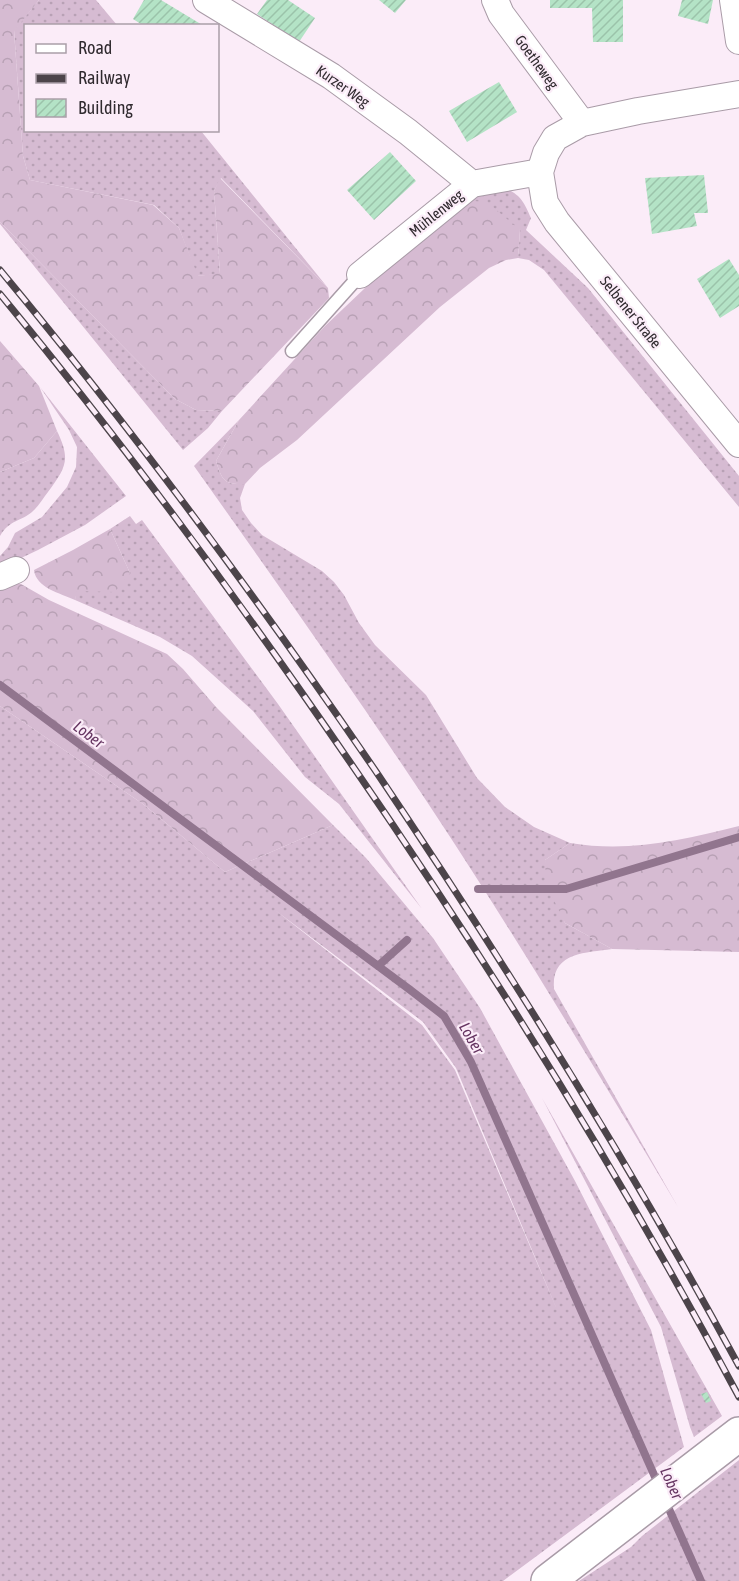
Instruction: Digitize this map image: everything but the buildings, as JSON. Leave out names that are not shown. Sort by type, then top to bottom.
[{"type":"main road","points":[[560,1572],[739,1434]]},
{"type":"street","name":"Kurzer Weg","points":[[206,0],[331,76],[408,132],[472,184]]},
{"type":"street","name":"Goetheweg","points":[[495,0],[501,14],[582,123]]},
{"type":"street","points":[[733,0],[739,40]]},
{"type":"street","points":[[540,172],[546,153],[555,138],[582,123],[739,94]]},
{"type":"street","name":"Mühlenweg","points":[[360,275],[472,184],[540,172]]},
{"type":"street","name":"Selbener Straße","points":[[540,172],[545,204],[557,222],[739,444]]},
{"type":"lane","name":"Mühlenweg","points":[[292,351],[360,275]]},
{"type":"green space","points":[[0,0],[39,0],[14,31],[23,156],[30,180],[153,205],[179,228],[198,276],[220,273],[214,191],[220,178],[328,288],[329,298],[222,411],[196,410],[175,399],[0,222]]},
{"type":"green space","points":[[39,0],[96,0],[116,24],[24,24],[24,132],[202,132],[328,288],[221,178],[214,191],[220,274],[197,276],[179,228],[154,205],[30,180],[23,156],[14,30]]},
{"type":"green space","points":[[505,188],[518,196],[531,218],[526,230],[588,288],[739,476],[739,507],[544,270],[529,260],[518,258],[520,230],[457,211],[467,199]]},
{"type":"green space","points":[[474,201],[487,202],[520,230],[518,258],[506,260],[489,268],[440,307],[297,440],[260,468],[245,484],[232,484],[225,480],[216,461],[239,420],[325,326],[384,270],[457,211]]},
{"type":"green space","points":[[0,222],[175,399],[196,410],[222,411],[208,428],[183,450]]},
{"type":"green space","points":[[0,341],[39,386],[57,431],[34,458],[0,472]]},
{"type":"green space","points":[[40,387],[126,496],[85,525],[0,568],[0,556],[15,533],[42,517],[67,487],[76,467],[77,447],[69,430]]},
{"type":"green space","points":[[239,420],[216,461],[225,480],[232,484],[245,484],[240,498],[242,510],[251,523],[262,535],[322,571],[334,582],[375,645],[426,695],[477,778],[505,807],[534,827],[570,843],[545,860],[565,923],[612,949],[581,954],[564,961],[558,968],[554,989],[678,1207],[552,998],[440,822],[336,668],[194,466]]},
{"type":"green space","points":[[57,431],[65,456],[59,476],[35,509],[29,515],[8,526],[0,536],[0,472],[34,458]]},
{"type":"green space","points":[[130,516],[136,524],[142,520],[278,704],[422,909],[339,804],[305,777],[253,711],[192,656],[160,637],[75,600],[76,591],[130,573],[110,529]]},
{"type":"green space","points":[[110,529],[130,573],[115,592],[77,591],[75,600],[44,586],[39,581],[34,570]]},
{"type":"green space","points":[[8,584],[21,584],[49,600],[167,654],[333,825],[225,872],[143,804],[0,706],[0,588]]},
{"type":"green space","points":[[0,706],[143,804],[225,872],[333,825],[366,858],[433,938],[480,1008],[575,1181],[651,1330],[684,1447],[503,1581],[0,1581]],"holes":[[[275,910],[423,1022],[456,1068],[558,1312],[455,1070],[422,1025]]]},
{"type":"green space","points":[[739,826],[739,952],[612,949],[565,923],[546,884],[545,860],[570,843],[614,847],[655,844]]},
{"type":"green space","points":[[542,1098],[722,1416],[694,1437],[661,1327]]},
{"type":"green space","points":[[739,1460],[739,1581],[579,1581],[631,1547]]},
{"type":"waterway","name":"Lober","points":[[0,685],[444,1016],[471,1062],[659,1486]]},
{"type":"waterway","points":[[478,889],[566,889],[739,837]]},
{"type":"waterway","points":[[378,966],[407,940]]},
{"type":"waterway","name":"Lober","points":[[665,1500],[701,1581]]},
{"type":"railway","points":[[0,270],[146,453],[285,642],[375,770],[518,989],[564,1064],[654,1214],[739,1366]]},
{"type":"railway","points":[[0,294],[181,525],[268,644],[404,841],[554,1075],[649,1235],[739,1397]]}]
